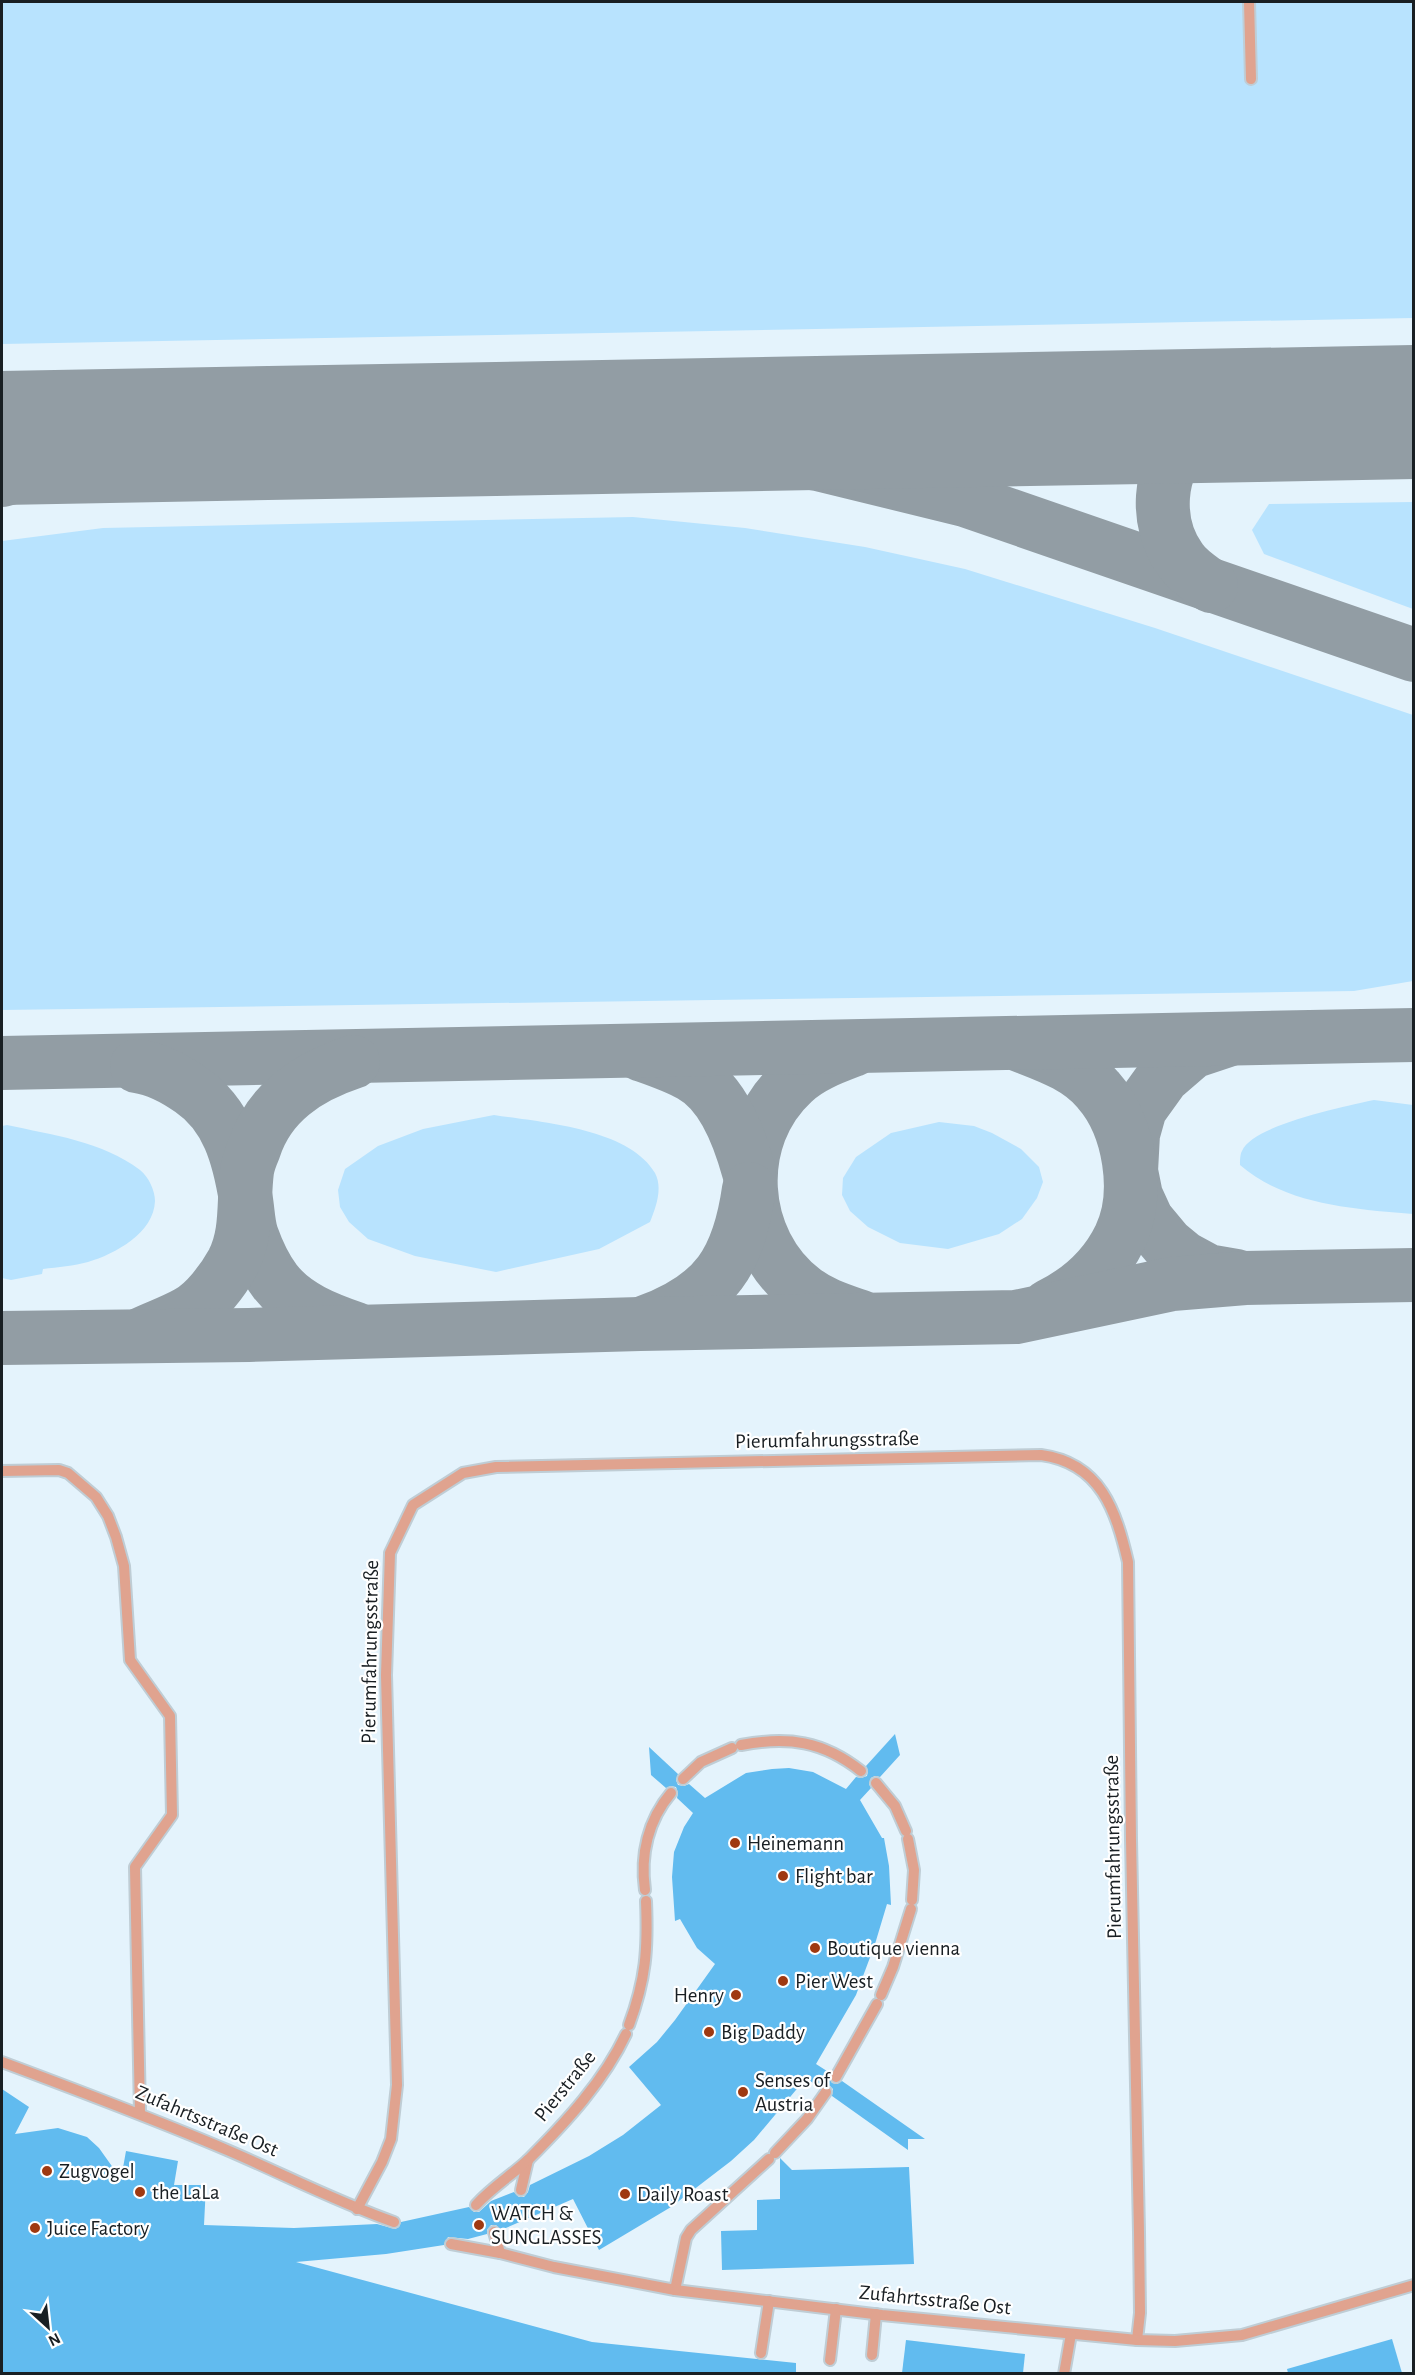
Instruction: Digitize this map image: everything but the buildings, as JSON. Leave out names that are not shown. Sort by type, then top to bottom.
[{"type":"lane","points":[[1249,2],[1251,79]]},
{"type":"lane","name":"Pierumfahrungsstraße","points":[[357,2209],[382,2162],[391,2139],[397,2085],[386,1675],[390,1553],[413,1505],[463,1473],[495,1467],[1041,1455],[1054,1457],[1082,1471],[1100,1487],[1110,1503],[1119,1526],[1128,1562],[1131,1840],[1140,2244],[1140,2313],[1137,2340]]},
{"type":"lane","points":[[2,1471],[58,1470],[68,1473],[96,1497],[108,1516],[124,1566],[130,1660],[170,1716],[172,1815],[135,1868],[140,2113]]},
{"type":"lane","points":[[683,1779],[701,1762],[736,1747],[768,1740],[821,1747],[849,1761],[861,1771]]},
{"type":"lane","points":[[836,2077],[850,2056],[879,2000],[893,1967],[911,1904],[914,1870],[907,1835],[895,1806],[876,1783]]},
{"type":"lane","name":"Pierstraße","points":[[476,2205],[528,2160],[590,2092],[609,2067],[628,2029],[645,1970],[648,1942],[644,1867],[648,1833],[671,1792]]},
{"type":"lane","name":"Zufahrtsstraße Ost","points":[[2,2062],[140,2113],[296,2180],[357,2209],[394,2222]]},
{"type":"lane","points":[[675,2290],[686,2238],[691,2230],[772,2156],[807,2119],[826,2092]]},
{"type":"lane","name":"Pierstraße","points":[[521,2190],[528,2160]]},
{"type":"lane","points":[[494,2232],[500,2253]]},
{"type":"lane","name":"Zufahrtsstraße Ost","points":[[451,2244],[500,2253],[554,2267],[675,2290],[876,2314],[1137,2340],[1206,2340],[1242,2335],[1413,2285]]},
{"type":"lane","points":[[761,2353],[768,2301]]},
{"type":"lane","points":[[830,2360],[836,2309]]},
{"type":"lane","points":[[872,2355],[876,2314]]},
{"type":"lane","points":[[1064,2373],[1071,2334]]},
{"type":"shaded area","points":[[2,2],[1413,2],[1413,318],[2,344]]},
{"type":"shaded area","points":[[1413,502],[1413,609],[1264,554],[1252,530],[1269,504]]},
{"type":"shaded area","points":[[633,517],[745,528],[865,547],[965,569],[1155,628],[1413,715],[1413,981],[1354,991],[2,1010],[2,541],[103,528]]},
{"type":"shaded area","points":[[1374,1100],[1413,1105],[1413,1214],[1345,1207],[1300,1197],[1278,1189],[1240,1165],[1242,1151],[1249,1142],[1263,1133],[1302,1118]]},
{"type":"shaded area","points":[[494,1115],[582,1130],[625,1146],[642,1158],[655,1173],[657,1179],[658,1198],[650,1222],[599,1249],[496,1272],[415,1256],[368,1239],[349,1222],[340,1207],[338,1190],[345,1169],[378,1146],[423,1129]]},
{"type":"shaded area","points":[[939,1122],[974,1126],[992,1133],[1021,1149],[1039,1167],[1043,1182],[1037,1198],[1022,1219],[999,1234],[948,1249],[900,1243],[868,1227],[850,1211],[842,1195],[843,1178],[856,1157],[891,1133]]},
{"type":"shaded area","points":[[7,1125],[76,1140],[110,1152],[140,1170],[149,1180],[155,1197],[153,1212],[148,1223],[131,1240],[110,1254],[88,1262],[43,1269],[42,1274],[11,1280],[2,1278],[2,1126]]},
{"type":"taxiway","points":[[1211,586],[1187,567],[1172,545],[1163,513],[1166,480],[1179,450],[1199,432],[1224,421],[1259,415]]},
{"type":"taxiway","points":[[511,429],[667,440],[818,464],[965,500],[1414,655]]},
{"type":"taxiway","points":[[2,480],[30,472],[320,433]]},
{"type":"taxiway","points":[[2,1063],[1414,1035]]},
{"type":"taxiway","points":[[1225,1041],[1192,1052],[1163,1077],[1140,1109],[1133,1134],[1131,1171],[1136,1196],[1147,1220],[1167,1244],[1184,1258],[1208,1271],[1237,1276]]},
{"type":"taxiway","points":[[1020,1045],[1072,1068],[1098,1090],[1118,1122],[1129,1161],[1130,1201],[1126,1220],[1114,1248],[1090,1278],[1049,1306]]},
{"type":"taxiway","points":[[853,1050],[807,1071],[793,1082],[773,1105],[760,1131],[752,1160],[751,1189],[755,1218],[766,1245],[782,1270],[817,1300],[861,1317]]},
{"type":"taxiway","points":[[640,1054],[691,1075],[713,1093],[729,1118],[741,1145],[749,1172]]},
{"type":"taxiway","points":[[142,1334],[195,1309],[214,1290],[229,1269],[241,1240],[248,1166],[269,1118],[280,1105],[306,1084],[353,1062]]},
{"type":"taxiway","points":[[137,1066],[158,1072],[185,1086],[204,1100],[223,1124],[240,1168],[252,1236],[275,1281],[302,1305],[356,1329]]},
{"type":"taxiway","points":[[646,1322],[690,1301],[707,1288],[720,1273],[739,1236],[749,1189]]},
{"type":"taxiway","points":[[2,1338],[249,1335],[640,1324],[1016,1317],[1172,1284],[1245,1278],[1414,1275]]},
{"type":"runway","points":[[2,438],[1414,412]]},
{"type":"place","name":"Heinemann","points":[[735,1843]]},
{"type":"place","name":"Flight bar","points":[[783,1876]]},
{"type":"place","name":"Boutique vienna","points":[[815,1948]]},
{"type":"place","name":"Pier West","points":[[783,1981]]},
{"type":"place","name":"Henry","points":[[736,1995]]},
{"type":"place","name":"Big Daddy","points":[[709,2032]]},
{"type":"place","name":"Senses of Austria","points":[[743,2092]]},
{"type":"place","name":"Zugvogel","points":[[47,2171]]},
{"type":"place","name":"the LaLa","points":[[140,2192]]},
{"type":"place","name":"Daily Roast","points":[[625,2194]]},
{"type":"place","name":"WATCH & SUNGLASSES","points":[[479,2225]]},
{"type":"place","name":"Juice Factory","points":[[35,2228]]}]
